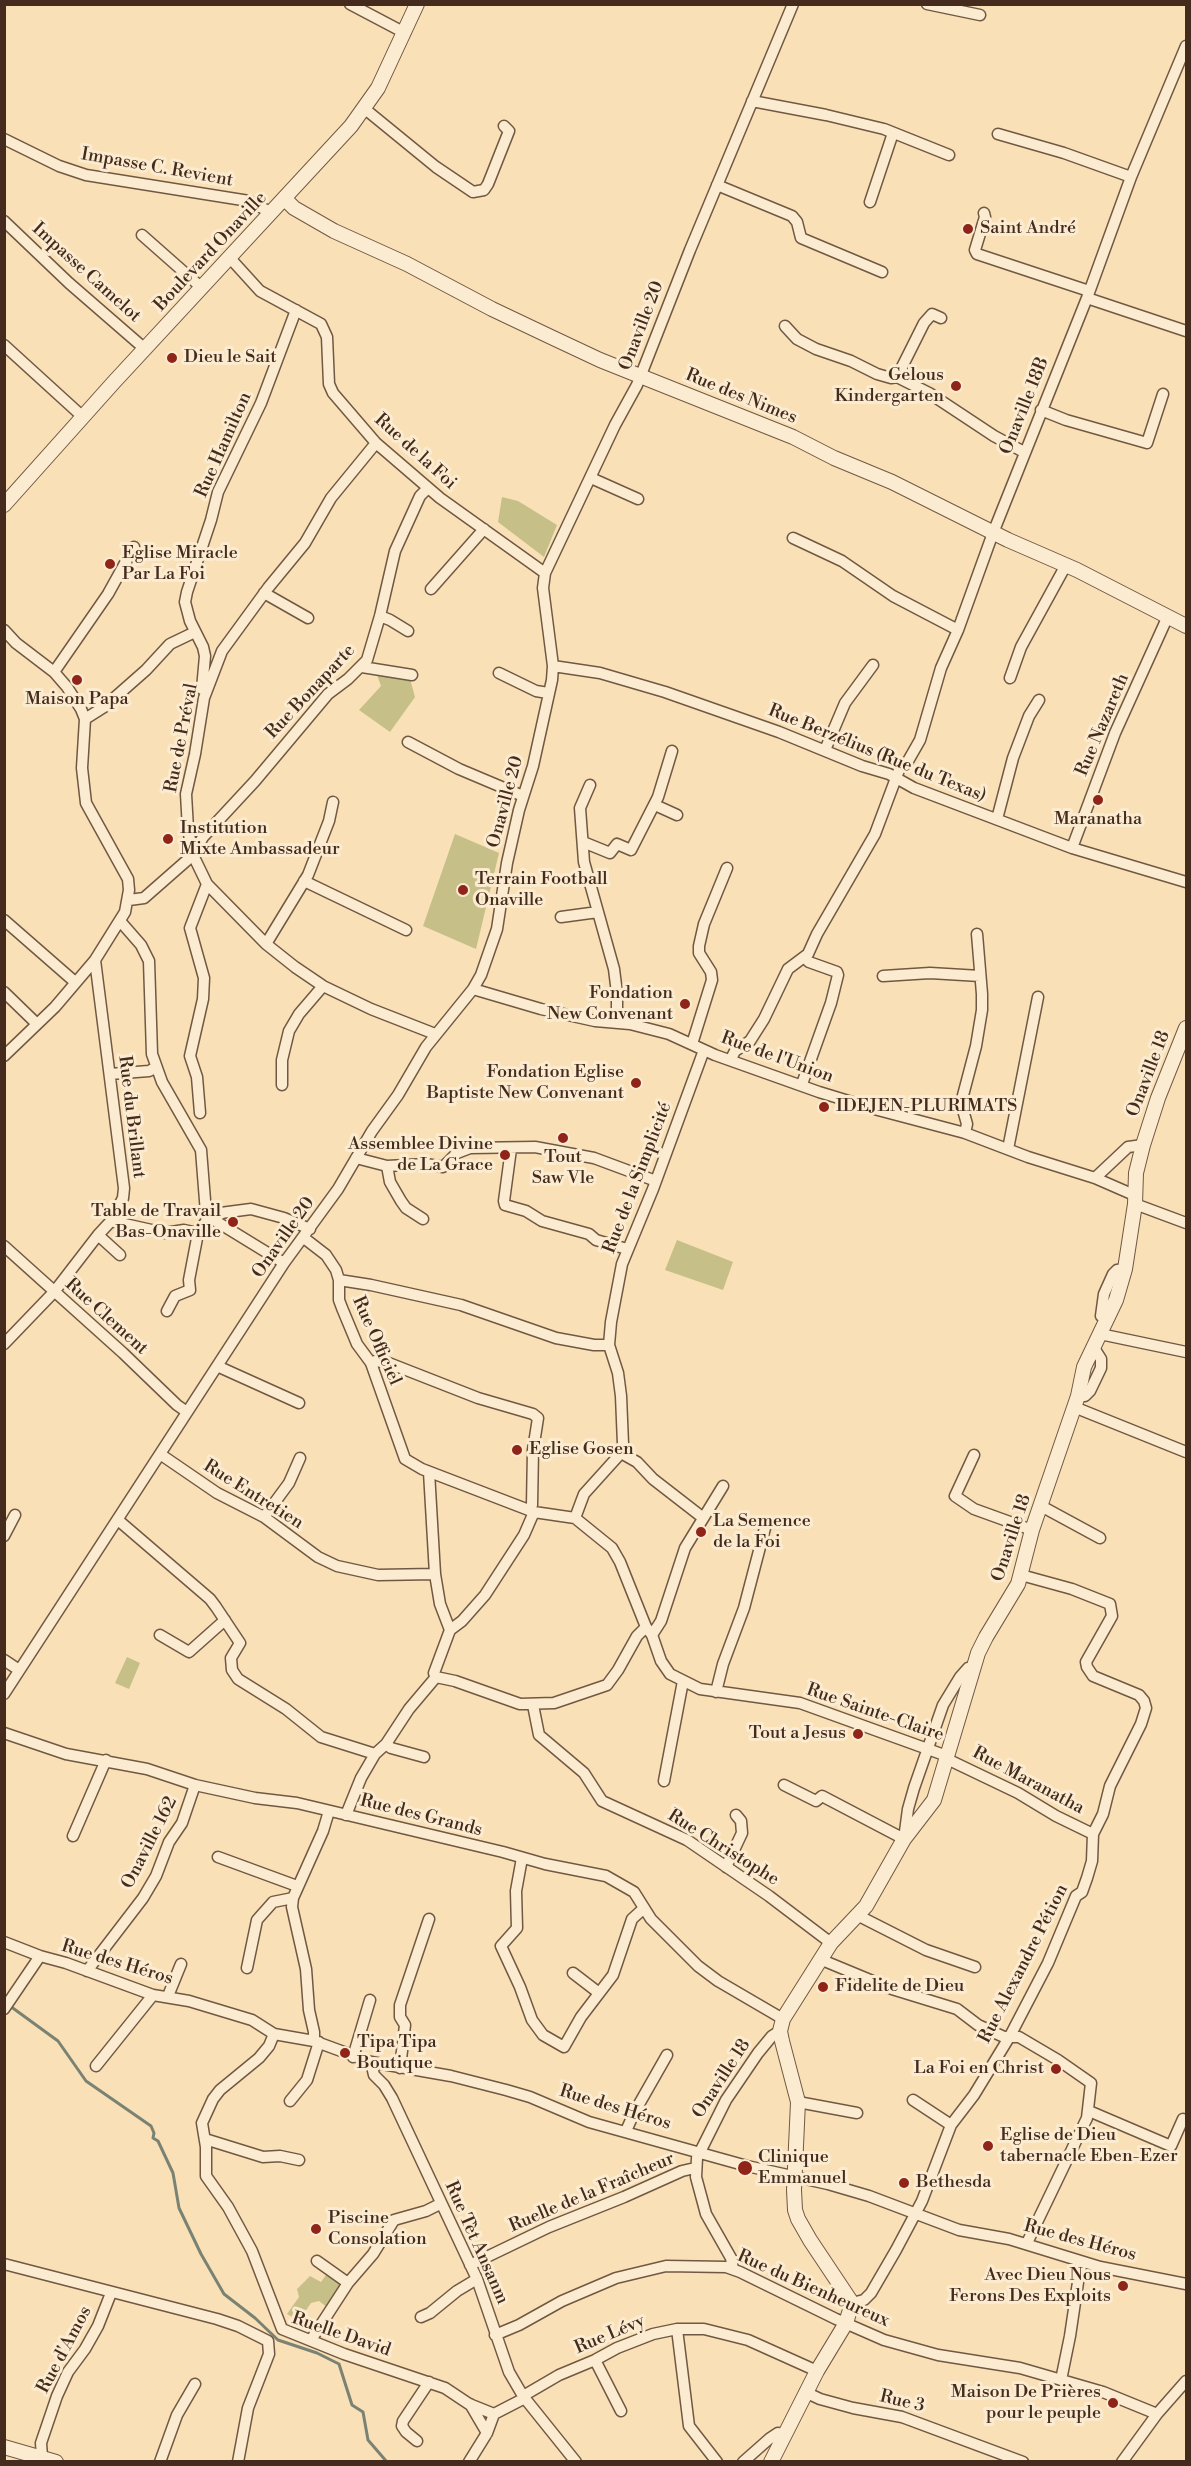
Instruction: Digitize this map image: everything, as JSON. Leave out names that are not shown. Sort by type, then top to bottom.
[{"type":"street","points":[[350,4],[405,33]]},
{"type":"street","name":"Boulevard Onaville","points":[[4,505],[365,109],[405,33],[417,4]]},
{"type":"street","name":"Onaville 20","points":[[4,1694],[284,1263],[338,1189],[435,1034],[473,989],[481,975],[497,929],[507,863],[523,796],[533,766],[553,666],[543,588],[545,573],[640,376],[717,184],[793,4]]},
{"type":"street","points":[[927,4],[980,15]]},
{"type":"street","name":"Onaville 18B","points":[[731,1059],[735,1051],[750,1041],[764,1019],[788,969],[805,958],[875,834],[896,778],[920,740],[940,668],[958,630],[993,532],[1088,295],[1131,177],[1183,66],[1186,46]]},
{"type":"street","points":[[752,101],[826,115],[893,133],[950,155]]},
{"type":"street","points":[[365,109],[436,167],[472,192],[484,190],[488,184],[509,130],[504,126]]},
{"type":"street","points":[[870,202],[893,133]]},
{"type":"street","points":[[998,134],[1065,153],[1131,177]]},
{"type":"street","name":"Impasse C. Revient","points":[[4,138],[59,166],[86,175],[249,201],[272,213]]},
{"type":"street","points":[[717,184],[792,216],[797,222],[801,238],[882,272]]},
{"type":"street","name":"Rue des Nimes","points":[[285,199],[306,215],[415,268],[492,309],[600,360],[793,437],[834,458],[914,492],[1186,626]]},
{"type":"street","points":[[984,213],[985,217],[975,250],[977,254],[1186,332]]},
{"type":"street","name":"Impasse Camelot","points":[[4,221],[69,283],[145,350]]},
{"type":"street","points":[[142,235],[202,288]]},
{"type":"street","name":"Rue de la Foi","points":[[230,258],[260,291],[321,324],[326,330],[329,384],[333,393],[376,443],[428,488],[545,573]]},
{"type":"street","name":"Rue Hamilton","points":[[204,651],[190,621],[185,602],[191,577],[211,520],[214,501],[261,403],[296,310]]},
{"type":"street","points":[[897,377],[924,323],[932,314],[941,318]]},
{"type":"street","points":[[785,326],[797,339],[816,349],[851,361],[877,374],[891,378],[897,377],[945,403],[994,436],[1024,452]]},
{"type":"street","points":[[4,345],[83,417]]},
{"type":"street","points":[[1041,410],[1084,426],[1148,443],[1163,394]]},
{"type":"street","name":"Rue de Préval","points":[[376,443],[325,507],[298,554],[264,593],[220,655],[204,698],[186,794],[188,829],[193,855],[207,884],[266,944],[295,968],[323,986],[371,1010],[435,1034]]},
{"type":"street","points":[[591,478],[638,499]]},
{"type":"street","name":"Rue Bonaparte","points":[[129,900],[144,898],[193,855],[203,837],[255,782],[328,694],[362,667],[370,651],[380,616],[395,551],[420,496],[428,488]]},
{"type":"street","points":[[431,589],[484,529]]},
{"type":"street","points":[[793,538],[842,561],[910,606],[958,630]]},
{"type":"street","points":[[54,672],[112,588],[134,547]]},
{"type":"street","points":[[1010,678],[1021,647],[1066,565]]},
{"type":"street","points":[[264,593],[308,618]]},
{"type":"street","points":[[380,616],[408,631]]},
{"type":"street","name":"Rue Nazareth","points":[[1072,848],[1115,733],[1168,616]]},
{"type":"street","points":[[4,630],[16,643],[54,672],[67,687],[85,720],[82,768],[86,802],[128,879],[129,900],[120,921],[95,960],[55,1007],[4,1056]]},
{"type":"street","points":[[85,720],[104,707],[146,670],[170,644],[195,632]]},
{"type":"street","points":[[204,698],[201,694],[204,651],[212,651],[220,655]]},
{"type":"street","points":[[825,750],[845,703],[873,665]]},
{"type":"street","name":"Rue Berzélius (Rue du Texas)","points":[[553,666],[600,673],[665,692],[825,750],[896,778],[914,788],[1072,848],[1186,882]]},
{"type":"street","points":[[362,667],[412,675]]},
{"type":"street","points":[[499,674],[536,691],[548,693]]},
{"type":"street","points":[[997,819],[1013,758],[1029,716],[1039,700]]},
{"type":"street","points":[[408,742],[459,769],[523,796]]},
{"type":"street","points":[[583,842],[610,853],[617,844],[631,850],[654,805],[672,751]]},
{"type":"street","points":[[590,785],[580,808],[584,862],[616,981],[617,1022]]},
{"type":"street","points":[[266,944],[313,864],[333,802]]},
{"type":"street","points":[[654,805],[677,815]]},
{"type":"street","points":[[692,1044],[712,980],[711,972],[699,953],[699,946],[704,924],[727,868]]},
{"type":"street","points":[[304,881],[406,930]]},
{"type":"street","points":[[200,1113],[197,1077],[190,1056],[203,999],[204,978],[190,928],[207,884]]},
{"type":"street","points":[[561,917],[598,912]]},
{"type":"street","points":[[4,920],[75,982]]},
{"type":"street","points":[[120,921],[141,945],[149,961],[150,1039],[155,1068],[201,1150],[204,1204],[209,1217],[284,1263]]},
{"type":"street","points":[[965,1133],[967,1125],[961,1103],[979,1027],[982,994],[977,934]]},
{"type":"street","points":[[802,1084],[831,1003],[838,975],[837,972],[809,962],[805,958]]},
{"type":"street","name":"Rue du Brillant","points":[[4,1344],[54,1292],[111,1221],[119,1208],[124,1188],[95,960]]},
{"type":"street","points":[[883,976],[930,973],[980,976]]},
{"type":"street","points":[[282,1085],[282,1060],[289,1030],[299,1014],[323,986]]},
{"type":"street","name":"Rue de l'Union","points":[[473,989],[541,1009],[595,1021],[617,1022],[669,1034],[704,1050],[878,1110],[965,1133],[1095,1178],[1186,1223]]},
{"type":"street","points":[[4,992],[37,1024]]},
{"type":"street","points":[[1008,1149],[1038,997]]},
{"type":"street","name":"Onaville 18","points":[[695,2168],[700,2152],[726,2100],[748,2067],[782,2025],[831,1943],[859,1916],[904,1839],[934,1800],[974,1667],[986,1636],[1018,1584],[1032,1530],[1076,1401],[1084,1367],[1116,1300],[1125,1269],[1135,1199],[1136,1173],[1143,1145],[1158,1098],[1186,1028]]},
{"type":"street","name":"Rue de la Simplicité","points":[[621,1453],[623,1444],[621,1396],[618,1373],[609,1345],[611,1322],[627,1249],[656,1181],[704,1050]]},
{"type":"street","points":[[110,1074],[149,1071],[155,1068]]},
{"type":"street","points":[[1095,1178],[1128,1147],[1143,1145]]},
{"type":"street","points":[[356,1158],[387,1166],[418,1163],[443,1167],[457,1153],[470,1148],[535,1147],[594,1158],[656,1181]]},
{"type":"street","points":[[511,1149],[505,1205],[526,1211],[542,1221],[589,1234],[596,1240],[627,1249]]},
{"type":"street","points":[[387,1166],[390,1182],[401,1201],[406,1208],[423,1219]]},
{"type":"street","name":"Rue Officiel","points":[[209,1217],[213,1214],[251,1209],[284,1218],[307,1234],[326,1256],[336,1270],[339,1280],[339,1300],[357,1344],[371,1363],[405,1459],[429,1472]]},
{"type":"street","points":[[167,1311],[175,1296],[190,1290],[189,1280],[198,1233],[209,1217]]},
{"type":"street","points":[[111,1221],[165,1233],[184,1230],[198,1233]]},
{"type":"street","points":[[98,1235],[120,1254]]},
{"type":"street","name":"Rue Clement","points":[[4,1246],[187,1412]]},
{"type":"street","points":[[1101,1316],[1104,1294],[1113,1274],[1117,1270],[1125,1269]]},
{"type":"street","points":[[339,1280],[371,1284],[461,1305],[556,1338],[594,1345],[609,1345]]},
{"type":"street","points":[[1100,1334],[1186,1352]]},
{"type":"street","points":[[371,1363],[386,1362],[478,1398],[538,1418],[533,1450],[532,1511],[525,1535],[485,1595],[462,1621],[450,1630],[434,1673],[436,1677]]},
{"type":"street","points":[[217,1366],[299,1404]]},
{"type":"street","points":[[1076,1401],[1186,1452]]},
{"type":"street","points":[[450,1630],[440,1604],[435,1574],[429,1472],[532,1511],[575,1518],[584,1494],[621,1453],[637,1462],[653,1479],[702,1518]]},
{"type":"street","name":"Rue Entretien","points":[[160,1454],[217,1493],[264,1517],[318,1557],[337,1566],[378,1575],[435,1574]]},
{"type":"street","points":[[974,1455],[955,1496],[974,1509],[1032,1530]]},
{"type":"street","points":[[264,1517],[289,1483],[300,1458]]},
{"type":"street","points":[[436,1677],[507,1700],[533,1705],[554,1702],[607,1685],[637,1636],[649,1631],[662,1621],[685,1548],[723,1486]]},
{"type":"street","points":[[1041,1506],[1100,1538]]},
{"type":"street","points":[[4,1536],[15,1515]]},
{"type":"street","name":"Rue Sainte-Claire","points":[[575,1518],[612,1548],[664,1667],[670,1674],[700,1689],[800,1703],[947,1757]]},
{"type":"street","points":[[118,1520],[210,1599],[240,1643],[231,1658],[232,1670],[238,1678],[286,1709],[321,1737],[375,1754]]},
{"type":"street","points":[[716,1692],[723,1664],[744,1608],[765,1528]]},
{"type":"street","name":"Rue Alexandre Pétion","points":[[852,2303],[864,2300],[871,2293],[915,2214],[951,2125],[974,2095],[1010,2036],[1054,1950],[1076,1896],[1082,1892],[1092,1861],[1093,1834],[1103,1814],[1110,1786],[1141,1724],[1146,1708],[1144,1701],[1130,1690],[1093,1676],[1087,1667],[1086,1662],[1112,1616],[1110,1604],[1072,1589],[1021,1575]]},
{"type":"street","points":[[160,1635],[189,1652],[225,1620]]},
{"type":"street","points":[[4,1660],[19,1670]]},
{"type":"street","points":[[784,1785],[816,1801],[822,1796],[904,1839],[908,1809],[943,1705],[960,1677],[968,1668],[974,1667]]},
{"type":"street","points":[[346,1815],[361,1778],[375,1754],[386,1744],[409,1709],[436,1677]]},
{"type":"street","points":[[664,1781],[683,1681]]},
{"type":"street","name":"Rue Christophe","points":[[533,1705],[540,1735],[584,1773],[602,1801],[687,1840],[770,1896],[831,1943]]},
{"type":"street","name":"Rue des Grands","points":[[4,1733],[66,1754],[147,1769],[195,1785],[329,1811],[606,1876],[634,1892],[643,1910],[698,1966],[782,2025]]},
{"type":"street","points":[[386,1744],[391,1748],[424,1757]]},
{"type":"street","name":"Rue Maranatha","points":[[947,1757],[1093,1834]]},
{"type":"street","points":[[73,1836],[106,1760]]},
{"type":"street","name":"Onaville 162","points":[[87,1971],[143,1898],[156,1876],[169,1842],[182,1823],[195,1785]]},
{"type":"street","points":[[290,2101],[307,2080],[316,2042],[309,2010],[306,1969],[292,1907],[293,1898],[323,1831],[329,1811]]},
{"type":"street","points":[[726,1867],[742,1833],[741,1821],[736,1815]]},
{"type":"street","points":[[218,1857],[297,1886]]},
{"type":"street","points":[[522,1858],[516,1891],[517,1928],[501,1947],[532,2020],[543,2035],[564,2047],[581,2017],[613,1976],[632,1919],[643,1910]]},
{"type":"street","points":[[247,1968],[257,1920],[273,1902],[293,1898]]},
{"type":"street","points":[[859,1916],[918,1946],[975,1967]]},
{"type":"street","points":[[400,2068],[405,2025],[400,2018],[400,2006],[429,1919]]},
{"type":"street","name":"Rue des Héros","points":[[4,1942],[153,1995],[168,1996],[252,2020],[274,2034],[316,2042],[371,2062],[451,2076],[506,2090],[530,2097],[589,2122],[747,2166],[796,2176],[869,2196],[959,2230],[1027,2243],[1080,2262],[1186,2284]]},
{"type":"street","points":[[4,2009],[40,1956]]},
{"type":"street","points":[[822,1960],[892,1989],[957,2009],[989,2031],[1033,2045],[1082,2075],[1090,2084],[1089,2111],[1027,2243]]},
{"type":"street","points":[[168,1996],[181,1964]]},
{"type":"street","points":[[573,1973],[599,1992]]},
{"type":"street","points":[[96,2066],[153,1995]]},
{"type":"street","points":[[353,2056],[370,2000]]},
{"type":"street","points":[[771,2462],[805,2392],[846,2323],[852,2303],[798,2219],[794,2190],[798,2102],[782,2025]]},
{"type":"street","points":[[238,2462],[248,2408],[274,2336],[252,2251],[228,2207],[206,2176],[202,2123],[213,2099],[220,2090],[259,2058],[269,2046],[274,2034]]},
{"type":"street","points":[[626,2131],[667,2055]]},
{"type":"street","name":"Rue Tèt Ansanm","points":[[371,2062],[374,2074],[392,2098],[477,2279],[509,2372],[524,2397],[576,2462]]},
{"type":"street","points":[[912,2100],[951,2125]]},
{"type":"street","points":[[798,2102],[857,2113]]},
{"type":"street","points":[[1089,2111],[1171,2146],[1183,2119]]},
{"type":"street","points":[[205,2139],[263,2157],[280,2156],[299,2160]]},
{"type":"street","points":[[695,2168],[706,2214],[730,2258],[733,2269]]},
{"type":"street","name":"Ruelle de la Fraîcheur","points":[[470,2265],[549,2227],[624,2197],[682,2170],[695,2168]]},
{"type":"street","points":[[312,2340],[348,2283],[373,2254],[394,2220],[426,2211],[440,2204]]},
{"type":"street","points":[[317,2261],[348,2283]]},
{"type":"street","points":[[1061,2380],[1070,2336],[1080,2262]]},
{"type":"street","name":"Ruelle David","points":[[4,2264],[274,2336],[312,2340],[344,2354],[429,2382],[456,2393],[469,2404],[494,2414]]},
{"type":"street","name":"Rue du Bienheureux","points":[[495,2335],[519,2325],[562,2301],[616,2278],[666,2266],[733,2269],[884,2340],[938,2355],[1000,2364],[1061,2380],[1132,2402],[1158,2414]]},
{"type":"street","points":[[421,2317],[477,2279]]},
{"type":"street","name":"Rue d'Amos","points":[[42,2457],[41,2443],[57,2396],[68,2372],[98,2326],[111,2293]]},
{"type":"street","points":[[677,2329],[688,2426],[717,2462]]},
{"type":"street","name":"Rue Lévy","points":[[524,2397],[559,2375],[639,2339],[677,2329],[704,2329],[748,2340],[817,2371]]},
{"type":"street","points":[[595,2360],[621,2411]]},
{"type":"street","points":[[1122,2462],[1186,2381]]},
{"type":"street","points":[[417,2441],[406,2432],[402,2426],[403,2421],[429,2382]]},
{"type":"street","points":[[160,2462],[177,2415],[195,2384]]},
{"type":"street","name":"Rue 3","points":[[805,2392],[820,2399],[860,2410],[902,2416],[1023,2462]]},
{"type":"street","points":[[470,2462],[487,2433],[494,2414],[524,2397]]},
{"type":"street","points":[[469,2404],[487,2433]]},
{"type":"street","points":[[743,2462],[778,2433],[784,2435]]},
{"type":"street","points":[[4,2447],[23,2457],[42,2457],[56,2462]]},
{"type":"shaded area","points":[[502,497],[518,501],[557,525],[544,557],[498,522]]},
{"type":"shaded area","points":[[377,675],[410,679],[415,697],[390,732],[359,710],[381,686]]},
{"type":"shaded area","name":"Terrain Football Onaville","points":[[455,834],[499,853],[476,949],[423,926]]},
{"type":"shaded area","points":[[677,1240],[733,1262],[723,1290],[665,1270]]},
{"type":"shaded area","points":[[127,1657],[140,1663],[129,1689],[115,1683]]},
{"type":"shaded area","points":[[328,2272],[343,2285],[328,2308],[319,2301],[311,2303],[302,2316],[294,2318],[287,2314],[299,2297],[297,2289],[310,2276],[321,2282]]},
{"type":"waterway","points":[[10,2006],[58,2041],[86,2081],[151,2126],[154,2133],[153,2138],[158,2141],[173,2173],[179,2208],[201,2254],[224,2294],[255,2318],[278,2340],[317,2353],[339,2364],[352,2405],[363,2412],[368,2440],[387,2462]]},
{"type":"place","name":"Saint André","points":[[968,229]]},
{"type":"place","name":"Dieu le Sait","points":[[172,358]]},
{"type":"place","name":"Gelous Kindergarten","points":[[956,386]]},
{"type":"place","name":"Eglise Miracle Par La Foi","points":[[110,564]]},
{"type":"place","name":"Maison Papa","points":[[77,680]]},
{"type":"place","name":"Maranatha","points":[[1098,800]]},
{"type":"place","name":"Institution Mixte Ambassadeur","points":[[168,839]]},
{"type":"place","name":"Terrain Football Onaville","points":[[463,890]]},
{"type":"place","name":"Fondation New Convenant","points":[[685,1004]]},
{"type":"place","name":"Fondation Eglise Baptiste New Convenant","points":[[636,1083]]},
{"type":"place","name":"IDEJEN-PLURIMATS","points":[[824,1107]]},
{"type":"place","name":"Tout Saw Vle","points":[[563,1138]]},
{"type":"place","name":"Assemblee Divine de La Grace","points":[[505,1155]]},
{"type":"place","name":"Table de Travail Bas-Onaville","points":[[233,1222]]},
{"type":"place","name":"Eglise Gosen","points":[[517,1450]]},
{"type":"place","name":"La Semence de la Foi","points":[[701,1532]]},
{"type":"place","name":"Tout a Jesus","points":[[858,1734]]},
{"type":"place","name":"Fidelite de Dieu","points":[[823,1987]]},
{"type":"place","name":"Tipa Tipa Boutique","points":[[345,2053]]},
{"type":"place","name":"La Foi en Christ","points":[[1056,2069]]},
{"type":"place","name":"Eglise de Dieu tabernacle Eben-Ezer","points":[[988,2146]]},
{"type":"place","name":"Clinique Emmanuel","points":[[745,2168]]},
{"type":"place","name":"Bethesda","points":[[904,2183]]},
{"type":"place","name":"Piscine Consolation","points":[[316,2229]]},
{"type":"place","name":"Avec Dieu Nous Ferons Des Exploits","points":[[1123,2286]]},
{"type":"place","name":"Maison De Prières pour le peuple","points":[[1113,2403]]}]
